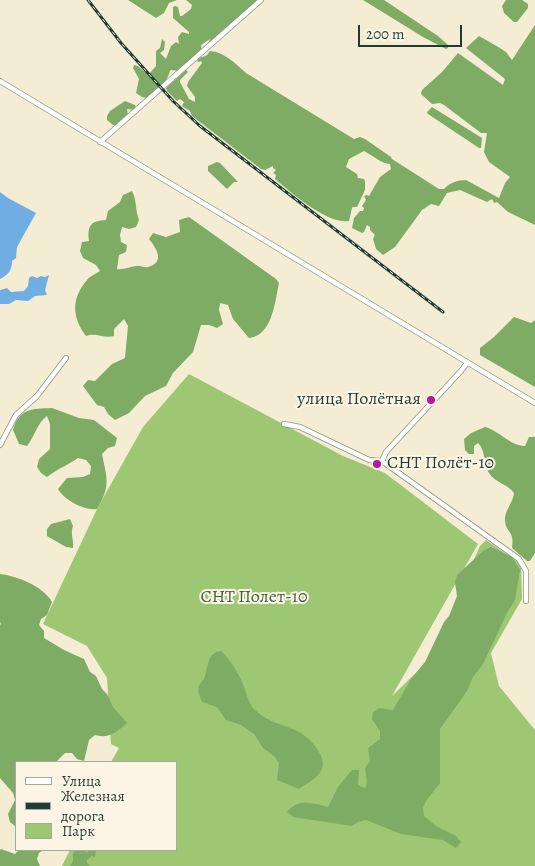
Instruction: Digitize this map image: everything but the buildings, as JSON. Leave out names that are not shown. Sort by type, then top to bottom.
[{"type":"street","points":[[100,142],[261,0]]},
{"type":"street","points":[[0,81],[535,403]]},
{"type":"street","points":[[0,445],[16,415],[37,396],[66,358]]},
{"type":"street","points":[[382,461],[386,452],[467,363]]},
{"type":"street","points":[[284,424],[300,427],[369,460],[382,461],[520,559],[526,571],[526,601]]},
{"type":"green space","points":[[128,0],[177,0],[169,3],[164,13],[156,18]]},
{"type":"green space","points":[[186,0],[259,0],[208,45],[210,39],[201,45],[202,52],[179,71],[171,70],[164,83],[154,93],[147,98],[142,97],[136,93],[139,79],[133,68],[134,65],[149,74],[156,66],[156,51],[160,48],[162,39],[165,42],[164,50],[160,53],[166,59],[171,46],[176,42],[179,44],[178,37],[182,32],[189,34],[173,18],[173,7],[175,6],[178,7],[180,16],[191,9],[192,5]]},
{"type":"green space","points":[[363,0],[384,0],[438,36],[448,45],[448,48],[446,49],[423,37]]},
{"type":"green space","points":[[506,0],[522,0],[528,4],[528,8],[517,22],[514,22],[504,13],[502,6]]},
{"type":"green space","points":[[535,25],[535,225],[508,212],[497,202],[494,203],[492,199],[487,202],[460,190],[447,193],[439,206],[431,204],[422,210],[395,247],[383,255],[376,249],[373,239],[375,235],[370,230],[370,227],[367,225],[362,233],[352,228],[354,218],[360,211],[363,211],[364,208],[362,206],[366,200],[364,196],[369,196],[380,177],[391,169],[390,164],[380,161],[364,151],[349,159],[346,167],[357,174],[358,178],[364,179],[365,190],[357,207],[352,208],[349,221],[330,218],[290,192],[275,179],[276,175],[273,173],[276,170],[273,166],[265,170],[261,169],[192,116],[190,111],[182,106],[184,102],[180,99],[177,101],[166,88],[186,70],[188,72],[180,82],[189,99],[195,102],[195,97],[187,86],[188,82],[202,63],[197,61],[198,59],[207,55],[210,51],[215,52],[225,56],[246,73],[354,139],[360,137],[365,139],[439,189],[444,189],[454,182],[466,180],[499,198],[505,183],[510,177],[489,162],[484,152],[487,133],[481,133],[444,105],[440,103],[432,104],[421,94],[422,90],[442,72],[458,53],[503,85],[505,79],[466,48],[479,36],[506,52],[512,60]]},
{"type":"green space","points":[[125,101],[135,105],[135,110],[127,109],[128,115],[116,125],[113,125],[107,120],[107,116],[110,111]]},
{"type":"green space","points":[[432,107],[482,138],[481,148],[428,114],[427,112]]},
{"type":"green space","points":[[217,162],[238,182],[234,182],[227,189],[208,171],[208,166]]},
{"type":"green space","points":[[132,191],[139,220],[136,227],[129,229],[122,227],[121,242],[127,245],[126,252],[119,255],[117,269],[153,265],[157,262],[158,254],[149,239],[153,233],[166,237],[180,232],[179,220],[189,217],[279,283],[271,317],[263,331],[257,336],[249,338],[233,319],[228,305],[220,303],[219,310],[223,324],[217,328],[201,325],[193,352],[173,373],[166,386],[145,396],[129,413],[115,420],[104,407],[97,405],[83,386],[88,380],[95,381],[112,364],[125,358],[128,326],[124,319],[114,329],[114,336],[86,336],[78,322],[75,308],[78,294],[82,287],[88,279],[100,271],[96,265],[83,258],[80,251],[82,242],[89,241],[91,225],[97,221],[106,220],[108,211],[120,202],[123,195]]},
{"type":"green space","points":[[514,317],[531,323],[535,320],[535,387],[480,355],[480,348]]},
{"type":"green space","name":"СНТ Полет-10","points":[[189,374],[343,456],[385,473],[478,544],[392,696],[426,663],[450,623],[465,580],[480,546],[486,540],[521,564],[522,599],[491,653],[499,686],[535,730],[535,866],[62,866],[70,851],[178,851],[178,761],[112,761],[119,748],[111,744],[107,678],[87,646],[43,624],[98,507],[143,427]]},
{"type":"green space","points":[[52,408],[79,418],[94,420],[117,438],[115,446],[108,448],[102,454],[107,482],[97,509],[75,504],[58,489],[67,478],[83,477],[90,474],[91,466],[86,460],[78,458],[47,477],[37,467],[39,459],[50,449],[50,424],[47,416],[41,422],[27,446],[19,444],[13,430],[19,417],[27,411]]},
{"type":"green space","points":[[485,427],[515,444],[525,446],[529,437],[535,437],[535,553],[530,561],[527,561],[512,548],[512,538],[505,521],[514,493],[489,473],[481,446],[478,443],[474,446],[474,454],[469,454],[465,450],[464,439],[471,433]]},
{"type":"green space","points":[[70,519],[73,526],[73,548],[66,547],[47,536],[47,529],[51,524]]},
{"type":"green space","points":[[491,547],[512,557],[520,570],[515,600],[483,664],[473,677],[467,691],[440,729],[440,783],[423,808],[424,816],[436,826],[456,836],[461,842],[456,848],[443,840],[401,834],[366,820],[352,826],[293,817],[287,812],[301,803],[312,803],[328,807],[338,787],[352,770],[359,770],[358,785],[365,788],[367,782],[365,768],[370,761],[368,748],[380,739],[380,731],[372,719],[373,712],[379,708],[393,710],[411,679],[425,662],[444,622],[449,616],[457,596],[455,582],[457,575],[484,550]]},
{"type":"green space","points":[[0,574],[29,583],[42,591],[52,602],[47,615],[41,619],[39,625],[44,631],[44,638],[84,659],[90,672],[96,676],[102,689],[107,694],[113,707],[127,723],[112,734],[104,736],[95,735],[89,740],[84,761],[77,759],[72,753],[65,753],[57,761],[15,761],[15,800],[13,793],[0,778]]},
{"type":"green space","points":[[221,651],[236,669],[255,710],[265,718],[303,735],[320,753],[323,764],[322,769],[318,775],[299,789],[277,780],[279,763],[275,757],[263,748],[254,734],[241,725],[226,720],[217,707],[202,702],[198,688],[204,679],[210,658],[216,652]]},
{"type":"green space","points":[[15,800],[15,826],[10,822],[8,814]]},
{"type":"green space","points":[[0,850],[15,854],[18,851],[42,851],[37,859],[40,866],[0,866]]},
{"type":"green space","points":[[76,851],[85,851],[87,853],[88,851],[96,851],[95,857],[92,856],[87,860],[90,866],[70,866],[73,861],[73,853]]},
{"type":"water","points":[[0,192],[36,213],[17,247],[16,258],[12,261],[10,270],[0,279]]},
{"type":"water","points":[[49,275],[45,290],[47,295],[35,296],[28,301],[16,300],[9,304],[0,304],[0,290],[7,288],[11,292],[24,291],[28,286],[29,278],[32,276],[37,278]]},
{"type":"railway","points":[[88,0],[121,43],[173,101],[200,126],[443,312]]},
{"type":"place","name":"улица Полётная","points":[[431,400]]},
{"type":"place","name":"СНТ Полёт-10","points":[[377,464]]}]
